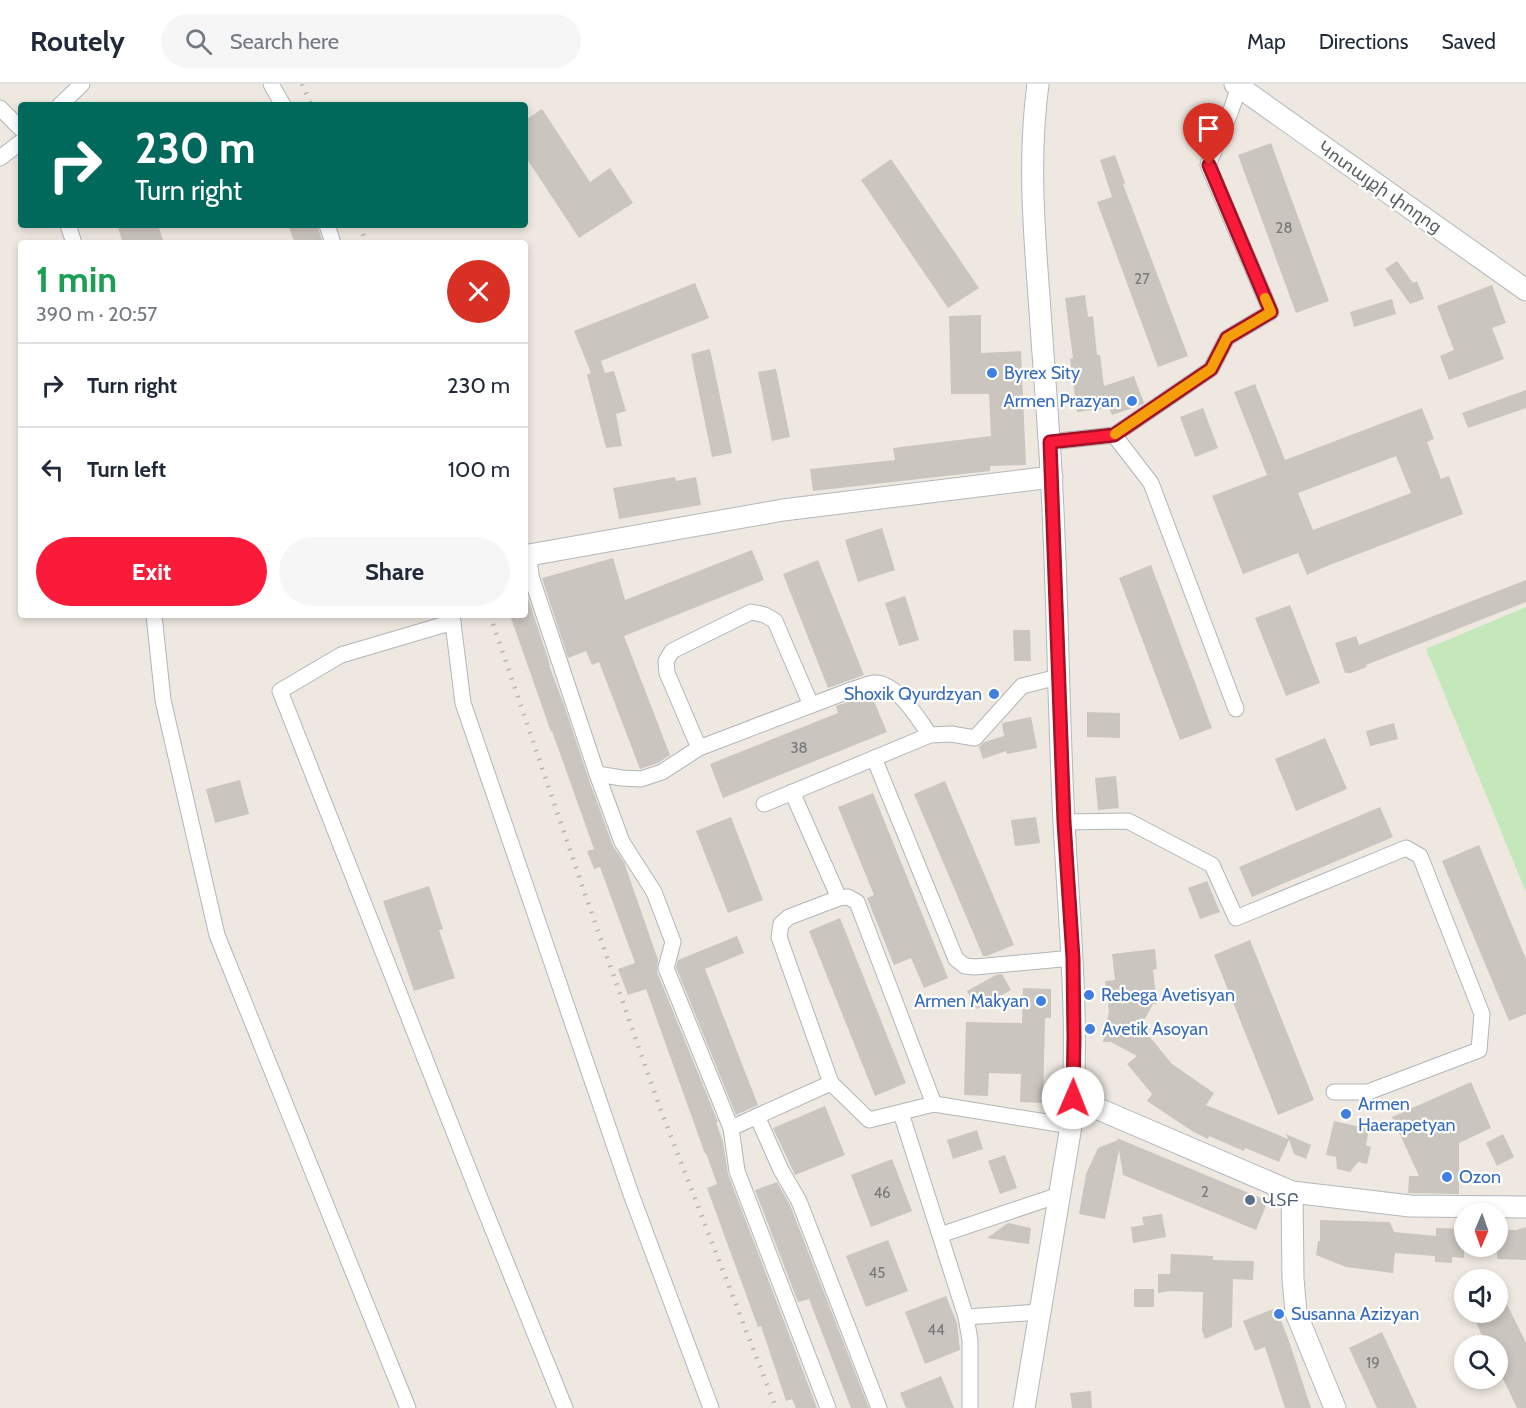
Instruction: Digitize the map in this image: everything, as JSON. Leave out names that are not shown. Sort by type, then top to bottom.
[{"type":"street","points":[[63,102],[82,84]]},
{"type":"street","points":[[272,84],[281,102]]},
{"type":"street","points":[[1024,1408],[1071,1126],[1074,1038],[1073,958],[1064,822],[1052,477],[1033,219],[1034,134],[1038,84]]},
{"type":"street","points":[[1050,442],[1114,435],[1211,369],[1227,338],[1271,312],[1209,165],[1230,113],[1237,86]]},
{"type":"street","name":"Կոտայքի փողոց","points":[[1237,86],[1526,290]]},
{"type":"street","points":[[0,108],[18,126]]},
{"type":"street","points":[[0,158],[18,144]]},
{"type":"street","points":[[1114,435],[1151,483],[1236,709]]},
{"type":"street","points":[[828,1408],[737,1171],[731,1128],[666,968],[673,942],[654,892],[622,842],[597,774],[531,576],[529,555],[783,510],[1052,477]]},
{"type":"street","points":[[699,748],[667,672],[666,661],[672,651],[751,612],[765,615],[775,621],[811,705]]},
{"type":"street","points":[[154,618],[163,700],[217,935],[408,1408]]},
{"type":"street","points":[[565,1408],[280,691],[341,655],[452,619],[463,704],[631,1194],[711,1408]]},
{"type":"street","points":[[764,804],[930,735],[951,734],[975,738],[1022,686],[1058,677]]},
{"type":"street","points":[[597,774],[641,779],[662,772],[699,748],[874,683],[886,685],[895,691],[908,704],[930,735]]},
{"type":"street","points":[[874,758],[956,959],[965,966],[975,967],[1073,958]]},
{"type":"street","points":[[792,792],[839,898]]},
{"type":"street","points":[[1064,822],[1128,821],[1212,865],[1236,918],[1406,848],[1420,856],[1482,1014],[1479,1050],[1368,1092],[1334,1092]]},
{"type":"street","points":[[934,1104],[857,902],[848,897],[839,898],[789,917],[781,924],[779,937],[831,1083],[869,1120],[934,1104],[1071,1126]]},
{"type":"street","points":[[731,1128],[831,1083]]},
{"type":"street","points":[[1073,1098],[1292,1192],[1410,1206],[1526,1207]]},
{"type":"street","points":[[901,1113],[966,1317],[970,1340],[970,1408]]},
{"type":"street","points":[[757,1116],[799,1201],[879,1408]]},
{"type":"street","points":[[1292,1192],[1293,1279],[1296,1313],[1335,1408]]},
{"type":"street","points":[[940,1235],[1059,1195]]},
{"type":"street","points":[[966,1317],[1040,1312]]},
{"type":"green space","points":[[1526,607],[1526,892],[1426,649]]},
{"type":"building","points":[[542,109],[590,182],[610,168],[633,203],[579,238],[528,161],[528,118]]},
{"type":"building","points":[[1271,143],[1329,301],[1296,313],[1238,155]]},
{"type":"building","points":[[1115,155],[1125,183],[1123,184],[1188,356],[1158,367],[1097,202],[1112,197],[1100,160]]},
{"type":"building","points":[[891,159],[979,288],[948,308],[861,180]]},
{"type":"building","points":[[118,228],[159,228],[163,240],[122,240]]},
{"type":"building","points":[[289,228],[318,228],[322,240],[294,240]]},
{"type":"building","points":[[1397,261],[1413,283],[1417,281],[1424,299],[1410,304],[1385,269]]},
{"type":"building","points":[[695,283],[709,318],[601,361],[605,373],[614,371],[626,411],[616,414],[622,446],[606,448],[587,375],[591,373],[574,331]]},
{"type":"building","points":[[1492,285],[1506,323],[1492,328],[1504,359],[1449,380],[1440,356],[1454,350],[1437,306]]},
{"type":"building","points":[[1085,295],[1088,317],[1093,316],[1097,355],[1100,355],[1104,386],[1134,376],[1144,403],[1141,405],[1112,415],[1109,408],[1077,412],[1065,298]]},
{"type":"building","points":[[1392,299],[1396,314],[1354,327],[1350,312]]},
{"type":"building","points":[[981,315],[981,353],[1021,351],[1026,465],[990,466],[990,471],[813,491],[810,469],[895,460],[893,448],[991,436],[989,394],[951,394],[949,316]]},
{"type":"building","points":[[710,349],[732,453],[712,457],[691,354]]},
{"type":"building","points":[[776,369],[790,437],[772,441],[758,372]]},
{"type":"building","points":[[1255,384],[1285,460],[1422,408],[1434,439],[1427,442],[1441,479],[1449,476],[1463,514],[1307,575],[1298,553],[1243,574],[1212,496],[1267,475],[1234,392]],"holes":[[[1396,456],[1411,493],[1313,530],[1298,493]]]},
{"type":"building","points":[[1526,390],[1526,408],[1468,428],[1462,413]]},
{"type":"building","points":[[1203,408],[1218,448],[1195,457],[1180,417]]},
{"type":"building","points":[[675,477],[676,481],[696,477],[701,505],[619,519],[613,488]]},
{"type":"building","points":[[882,528],[895,570],[858,582],[845,540]]},
{"type":"building","points":[[752,550],[764,580],[624,636],[670,755],[658,763],[640,769],[599,662],[592,665],[586,651],[568,658],[542,578],[613,558],[625,600]]},
{"type":"building","points":[[818,560],[864,675],[828,688],[783,574]]},
{"type":"building","points":[[1151,565],[1212,728],[1180,740],[1119,578]]},
{"type":"building","points":[[1526,580],[1526,602],[1366,665],[1367,667],[1345,673],[1335,643],[1356,636],[1359,645]]},
{"type":"building","points":[[905,596],[919,640],[899,646],[885,603]]},
{"type":"building","points":[[528,598],[588,777],[613,846],[624,862],[658,960],[657,972],[718,1122],[716,1122],[723,1142],[728,1174],[817,1408],[796,1408],[792,1399],[786,1401],[761,1326],[758,1327],[707,1188],[717,1184],[646,989],[628,995],[618,969],[635,963],[600,867],[594,869],[587,851],[594,849],[511,618],[528,618]]},
{"type":"building","points":[[1290,605],[1320,683],[1286,696],[1255,618]]},
{"type":"building","points":[[1013,630],[1030,630],[1031,661],[1014,661]]},
{"type":"building","points":[[871,694],[887,732],[723,798],[710,764],[838,713],[836,706]]},
{"type":"building","points":[[1087,712],[1120,713],[1120,738],[1087,737]]},
{"type":"building","points":[[1031,717],[1037,748],[1007,754],[1006,751],[983,759],[979,747],[984,742],[1004,736],[1002,723]]},
{"type":"building","points":[[1394,723],[1398,739],[1370,746],[1366,731]]},
{"type":"building","points":[[1325,738],[1347,789],[1296,811],[1275,759]]},
{"type":"building","points":[[1116,776],[1119,808],[1098,810],[1095,778]]},
{"type":"building","points":[[240,780],[249,814],[215,823],[206,789]]},
{"type":"building","points":[[945,781],[1014,945],[987,956],[983,956],[914,794]]},
{"type":"building","points":[[873,793],[948,978],[924,988],[911,958],[894,965],[867,898],[874,895],[838,807]]},
{"type":"building","points":[[1380,807],[1393,837],[1252,897],[1239,867]]},
{"type":"building","points":[[731,817],[763,900],[728,913],[696,831]]},
{"type":"building","points":[[1036,817],[1040,843],[1015,846],[1011,820]]},
{"type":"building","points":[[1479,845],[1526,959],[1526,1014],[1509,1021],[1442,861]]},
{"type":"building","points":[[1207,881],[1220,912],[1200,919],[1188,888]]},
{"type":"building","points":[[429,886],[443,929],[439,930],[455,978],[414,991],[383,901]]},
{"type":"building","points":[[840,918],[906,1083],[875,1096],[809,931]]},
{"type":"building","points":[[737,936],[744,953],[705,969],[758,1105],[736,1115],[676,967],[678,960]]},
{"type":"building","points":[[1250,940],[1314,1100],[1278,1115],[1214,955]]},
{"type":"building","points":[[1155,949],[1157,969],[1153,970],[1157,1004],[1153,1004],[1141,1026],[1172,1064],[1214,1093],[1206,1105],[1288,1139],[1286,1134],[1311,1145],[1306,1159],[1294,1154],[1289,1140],[1279,1162],[1245,1148],[1244,1151],[1209,1136],[1208,1139],[1192,1131],[1147,1101],[1152,1094],[1127,1064],[1137,1056],[1111,1042],[1103,1042],[1109,1011],[1105,981],[1115,980],[1112,954]]},
{"type":"building","points":[[1002,974],[1011,990],[977,1009],[967,991]]},
{"type":"building","points":[[1023,988],[1051,989],[1051,1018],[1045,1018],[1043,1103],[1020,1102],[1021,1074],[989,1073],[988,1096],[964,1095],[966,1022],[1022,1023]]},
{"type":"building","points":[[1471,1082],[1491,1128],[1459,1143],[1459,1194],[1408,1193],[1409,1176],[1419,1176],[1392,1117]]},
{"type":"building","points":[[825,1106],[845,1155],[795,1175],[773,1128]]},
{"type":"building","points":[[1334,1121],[1369,1129],[1366,1145],[1371,1147],[1367,1164],[1358,1162],[1350,1172],[1337,1169],[1336,1157],[1326,1155]]},
{"type":"building","points":[[977,1130],[983,1149],[953,1159],[947,1140]]},
{"type":"building","points":[[1503,1134],[1514,1157],[1497,1166],[1486,1143]]},
{"type":"building","points":[[1117,1138],[1268,1201],[1256,1230],[1123,1175],[1119,1150],[1105,1219],[1079,1214],[1086,1174],[1098,1148],[1118,1140]]},
{"type":"building","points":[[1005,1155],[1017,1188],[1000,1194],[988,1161]]},
{"type":"building","points":[[892,1159],[912,1211],[871,1227],[851,1175]]},
{"type":"building","points":[[777,1182],[790,1205],[869,1408],[851,1408],[809,1299],[798,1302],[755,1190]]},
{"type":"building","points":[[1162,1214],[1166,1237],[1133,1243],[1131,1227],[1144,1225],[1142,1217]]},
{"type":"building","points":[[1320,1220],[1390,1222],[1394,1232],[1436,1236],[1436,1228],[1454,1229],[1454,1257],[1464,1258],[1452,1257],[1452,1263],[1435,1262],[1435,1256],[1395,1253],[1393,1273],[1346,1267],[1316,1255],[1318,1241],[1320,1241]]},
{"type":"building","points":[[1008,1223],[1031,1228],[1029,1244],[987,1238]]},
{"type":"building","points":[[1526,1227],[1526,1260],[1497,1259],[1497,1257],[1508,1257],[1508,1230]]},
{"type":"building","points":[[888,1240],[908,1291],[866,1307],[846,1256]]},
{"type":"building","points":[[1171,1254],[1213,1256],[1213,1260],[1254,1261],[1253,1280],[1233,1279],[1232,1327],[1205,1339],[1202,1331],[1203,1292],[1158,1293],[1158,1274],[1170,1274]]},
{"type":"building","points":[[1134,1289],[1154,1289],[1154,1307],[1134,1307]]},
{"type":"building","points":[[946,1296],[957,1323],[960,1350],[925,1364],[905,1312]]},
{"type":"building","points":[[1508,1306],[1526,1343],[1526,1408],[1517,1408],[1508,1389],[1508,1335],[1482,1335],[1476,1323],[1508,1323]]},
{"type":"building","points":[[1276,1308],[1311,1408],[1285,1408],[1265,1347],[1255,1351],[1243,1321]]},
{"type":"building","points":[[1382,1332],[1417,1408],[1377,1408],[1349,1348]]},
{"type":"building","points":[[941,1376],[954,1408],[906,1408],[900,1393]]},
{"type":"building","points":[[1091,1391],[1092,1408],[1072,1408],[1070,1393]]},
{"type":"railway","points":[[302,84],[310,102]]},
{"type":"railway","points":[[361,228],[365,240]]},
{"type":"railway","points":[[491,618],[660,1108],[776,1408]]},
{"type":"slow traffic","points":[[1115,434],[1211,369],[1227,338],[1271,312],[1265,298]]},
{"type":"place","name":"Byrex Sity","points":[[992,373]]},
{"type":"place","name":"Armen Prazyan","points":[[1132,401]]},
{"type":"place","name":"Shoxik Qyurdzyan","points":[[994,694]]},
{"type":"place","name":"Rebega Avetisyan","points":[[1089,995]]},
{"type":"place","name":"Armen Makyan","points":[[1041,1001]]},
{"type":"place","name":"Avetik Asoyan","points":[[1090,1029]]},
{"type":"place","name":"Armen Haerapetyan","points":[[1346,1114]]},
{"type":"place","name":"Ozon","points":[[1447,1177]]},
{"type":"place","name":"ՎՏԲ","points":[[1250,1200]]},
{"type":"place","name":"Susanna Azizyan","points":[[1279,1314]]},
{"type":"route","points":[[1073,1098],[1073,958],[1064,822],[1050,442],[1114,435],[1211,369],[1227,338],[1271,312],[1209,165]]}]
